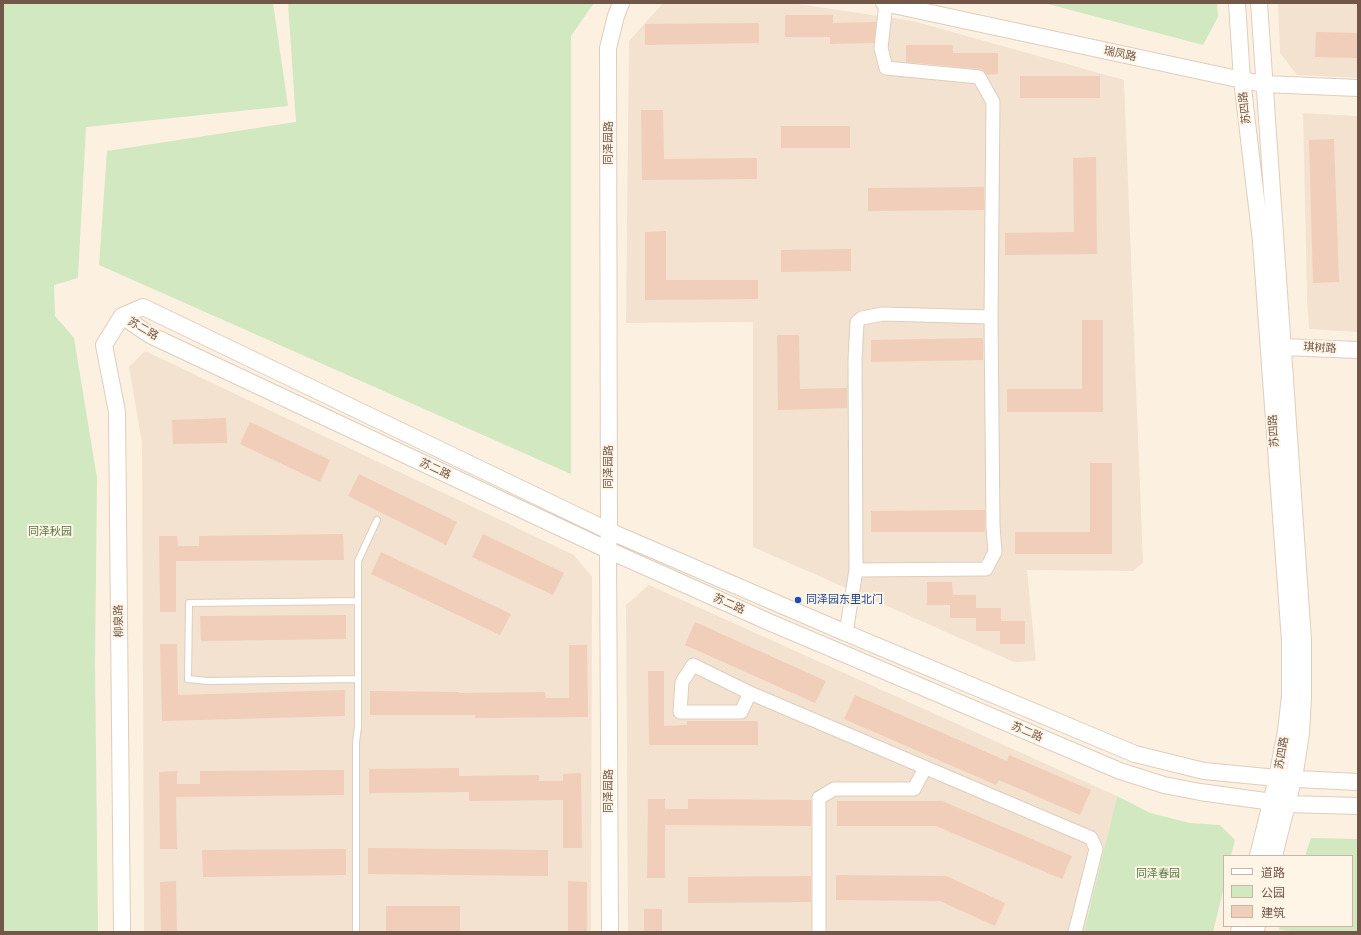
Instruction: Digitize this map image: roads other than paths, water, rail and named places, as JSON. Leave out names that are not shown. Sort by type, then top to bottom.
[{"type":"street","name":"同泽园路","points":[[610,932],[608,48],[621,3]]},
{"type":"street","name":"瑞凤路","points":[[885,3],[1264,84],[1358,88]]},
{"type":"street","points":[[856,570],[986,569],[995,552],[992,526],[991,317],[993,102],[979,77],[886,68],[881,48],[885,3]]},
{"type":"street","name":"苏四路","points":[[1237,3],[1242,80],[1260,240],[1290,641],[1290,696],[1286,731],[1277,778],[1279,803],[1274,855]]},
{"type":"street","name":"苏四路","points":[[1258,855],[1279,803],[1294,779],[1301,733],[1304,697],[1303,640],[1259,3]]},
{"type":"street","name":"苏二路","points":[[122,316],[143,307],[609,531],[846,633],[1135,754],[1204,771],[1277,778],[1358,782]]},
{"type":"street","points":[[846,633],[856,570],[855,360],[857,322],[862,318],[883,314],[991,317]]},
{"type":"street","name":"苏二路","points":[[122,316],[150,335],[608,550],[769,622],[1120,771],[1164,784],[1192,790],[1279,803],[1358,806]]},
{"type":"street","name":"柳泉路","points":[[122,316],[104,345],[117,412],[122,932]]},
{"type":"street","name":"琪树路","points":[[1283,347],[1358,350]]},
{"type":"street","points":[[750,693],[741,712],[680,712],[682,682],[693,665],[750,693],[1092,838],[1096,849],[1075,932]]},
{"type":"street","points":[[819,932],[819,798],[834,789],[914,789],[924,768]]},
{"type":"lane","points":[[356,932],[358,561],[377,520]]},
{"type":"lane","points":[[358,601],[189,602],[188,679],[208,681],[358,679]]},
{"type":"place","name":"同泽园东里北门","points":[[798,600]]},
{"type":"park label","name":"同泽秋园","points":[[50,532]]},
{"type":"park label","name":"同泽春园","points":[[1158,874]]}]
